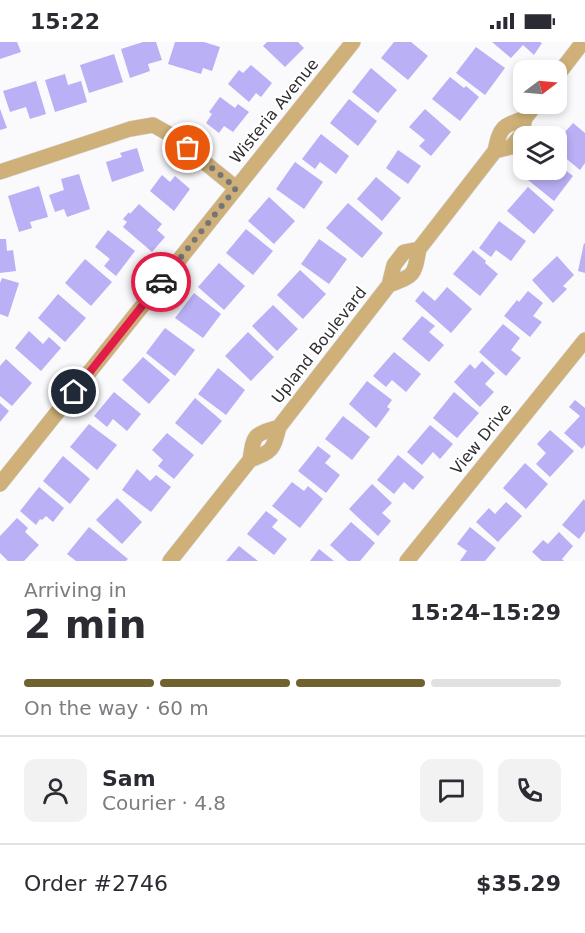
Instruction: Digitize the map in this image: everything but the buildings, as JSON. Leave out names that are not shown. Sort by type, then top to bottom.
[{"type":"street","name":"Wisteria Avenue","points":[[0,484],[353,42]]},
{"type":"street","points":[[567,63],[584,42]]},
{"type":"street","name":"Upland Boulevard","points":[[170,561],[250,460],[253,441],[260,433],[279,428],[389,285],[394,265],[399,258],[405,252],[419,249],[495,151],[499,134],[507,124],[525,118],[528,114]]},
{"type":"street","points":[[0,172],[130,129],[153,125],[171,135],[236,188]]},
{"type":"street","name":"View Drive","points":[[407,561],[585,340]]},
{"type":"way so far","points":[[161,282],[236,188],[188,148]]},
{"type":"route","points":[[74,392],[161,282]]}]
